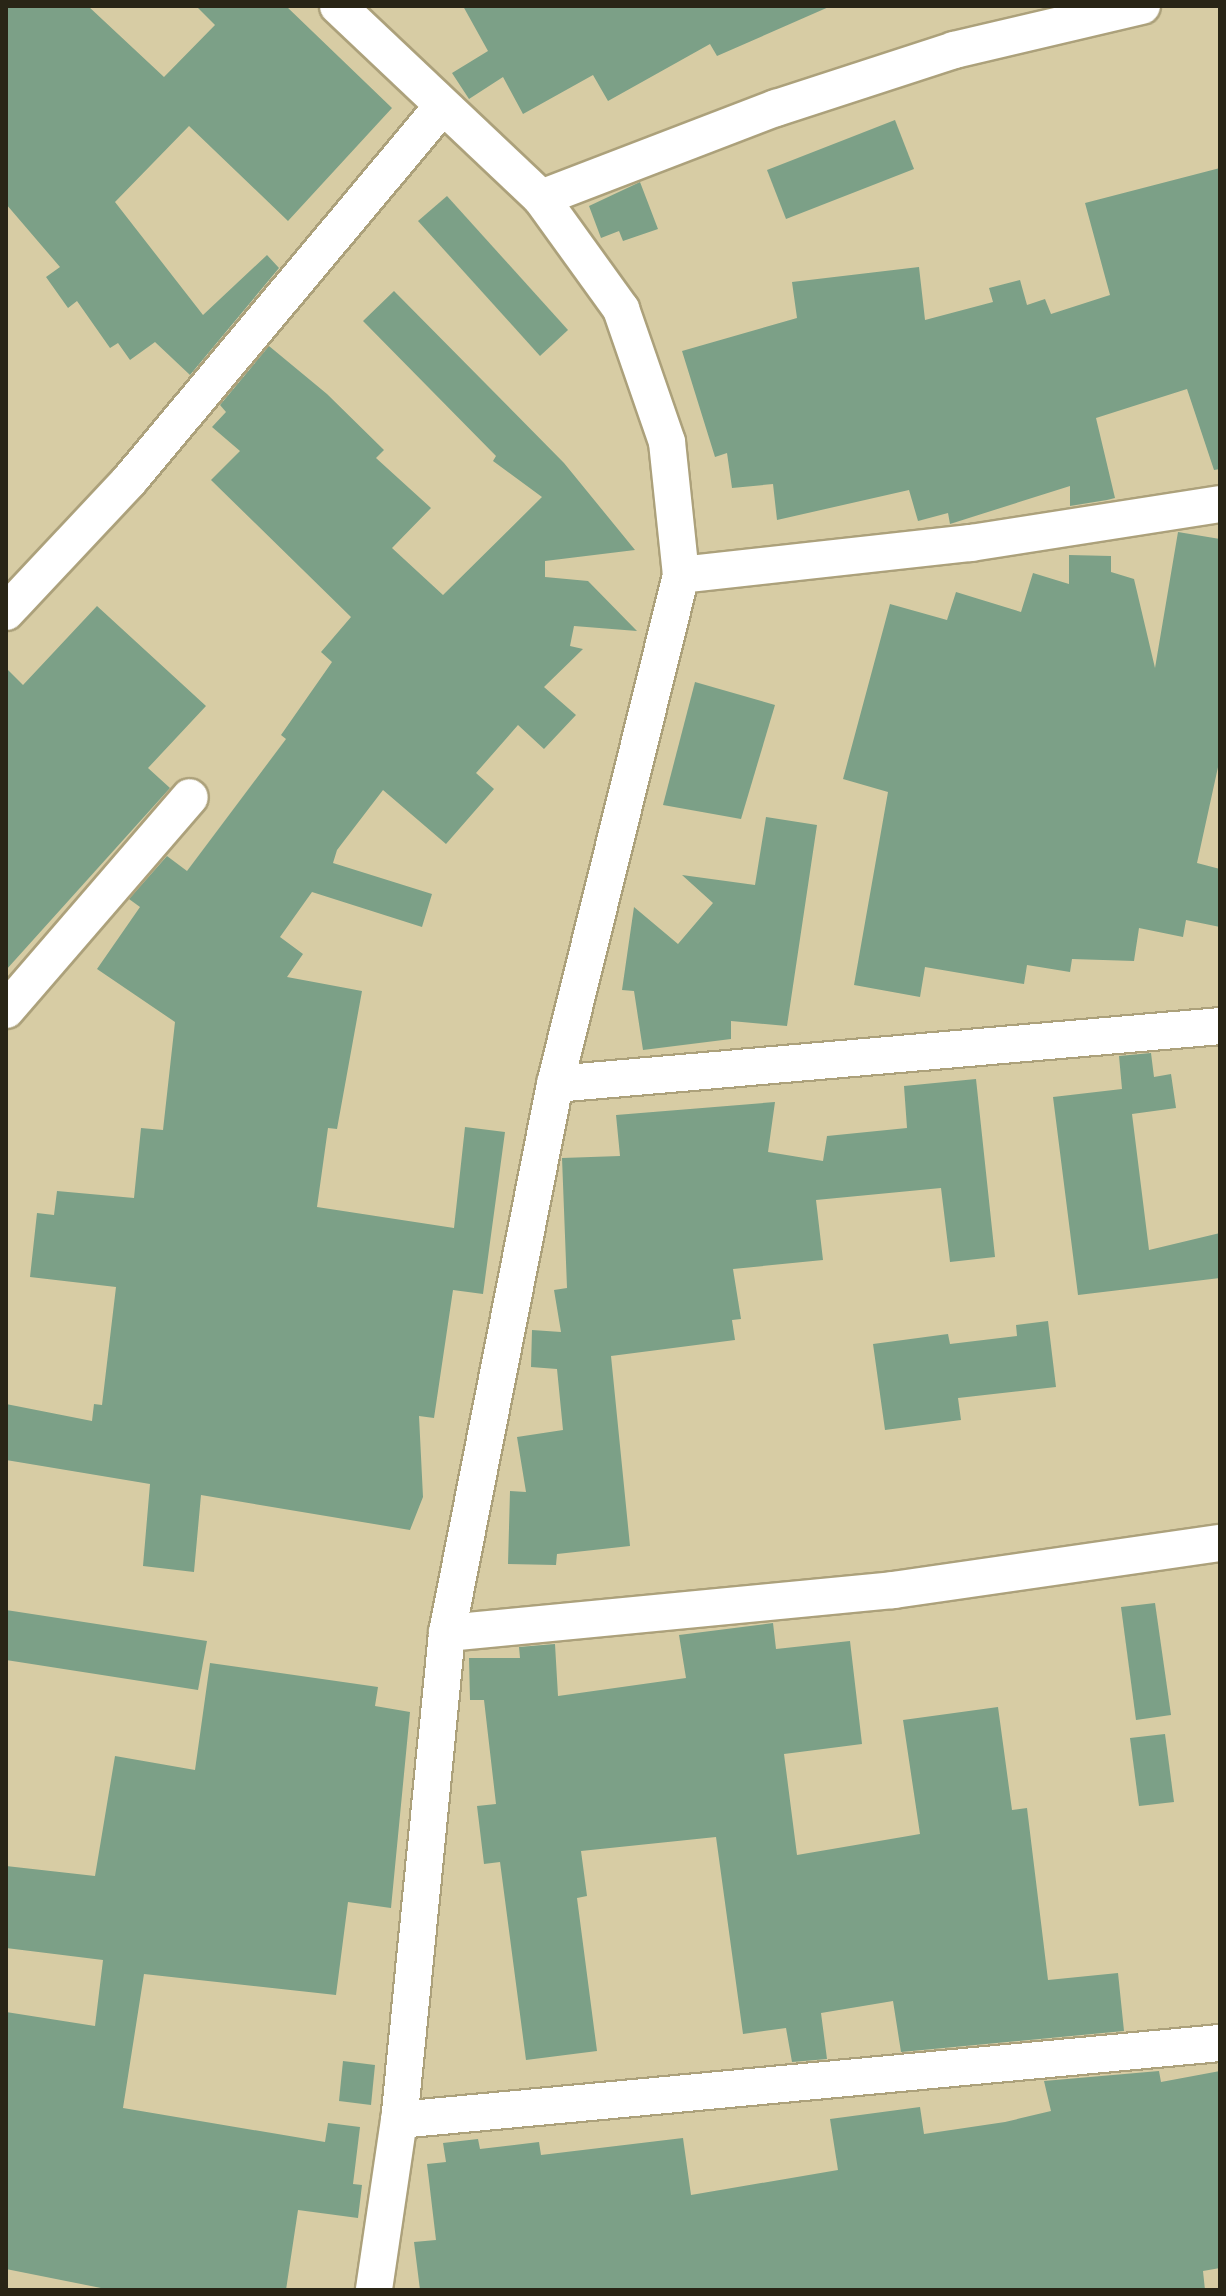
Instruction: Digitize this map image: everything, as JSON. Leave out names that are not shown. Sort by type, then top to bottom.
[{"type":"street","points":[[338,6],[541,198],[621,309],[647,375],[679,512],[681,575],[555,1084],[447,1633],[399,2120],[374,2290]]},
{"type":"street","points":[[541,198],[733,123],[954,50],[1142,6]]},
{"type":"street","points":[[6,612],[129,481],[442,106]]},
{"type":"street","points":[[681,575],[971,543],[1220,504]]},
{"type":"street","points":[[6,1010],[190,797]]},
{"type":"street","points":[[555,1084],[1220,1026]]},
{"type":"street","points":[[447,1633],[864,1594],[1220,1543]]},
{"type":"street","points":[[399,2120],[1220,2043]]},
{"type":"building","points":[[6,6],[88,6],[164,77],[215,25],[196,6],[286,6],[392,108],[288,221],[189,126],[115,202],[203,315],[267,255],[279,268],[190,375],[155,342],[130,360],[118,343],[110,348],[77,301],[68,308],[46,277],[60,267],[6,204]]},
{"type":"building","points":[[463,6],[831,6],[717,56],[710,44],[608,101],[593,75],[523,114],[503,77],[469,99],[452,73],[488,51]]},
{"type":"building","points":[[895,120],[914,169],[786,219],[767,170]]},
{"type":"building","points":[[1220,168],[1220,469],[1214,470],[1187,389],[1096,418],[1115,498],[1107,500],[1070,506],[1070,486],[950,524],[948,513],[918,521],[909,490],[777,520],[773,484],[732,488],[727,453],[715,457],[682,351],[797,318],[792,282],[919,267],[925,320],[993,302],[989,288],[1020,280],[1027,305],[1045,299],[1051,314],[1110,295],[1085,203]]},
{"type":"building","points":[[640,182],[658,229],[623,241],[619,231],[601,238],[589,206]]},
{"type":"building","points":[[447,196],[568,330],[540,356],[418,221]]},
{"type":"building","points":[[394,291],[564,463],[635,550],[545,561],[545,577],[588,581],[637,631],[574,626],[570,646],[583,649],[544,687],[576,715],[544,749],[518,725],[476,773],[494,789],[446,844],[383,790],[337,850],[333,863],[432,894],[422,927],[312,892],[280,937],[303,954],[287,977],[362,991],[337,1129],[328,1128],[317,1207],[454,1228],[465,1127],[505,1132],[483,1294],[453,1290],[434,1418],[419,1416],[423,1497],[410,1530],[201,1495],[194,1572],[143,1566],[150,1484],[6,1460],[6,1404],[92,1421],[94,1404],[102,1405],[116,1287],[30,1277],[37,1213],[54,1215],[57,1191],[134,1198],[141,1128],[163,1130],[175,1022],[97,969],[140,907],[129,899],[167,856],[187,871],[286,739],[281,735],[332,662],[321,652],[351,617],[211,480],[240,451],[212,427],[226,412],[220,405],[269,346],[327,394],[384,450],[376,458],[431,508],[392,548],[443,595],[542,497],[493,461],[496,456],[363,321]]},
{"type":"building","points":[[1178,532],[1220,539],[1220,758],[1197,863],[1220,869],[1220,927],[1186,920],[1183,937],[1139,928],[1134,961],[1072,959],[1070,972],[1027,965],[1024,984],[925,967],[920,997],[854,985],[888,792],[843,779],[890,604],[947,620],[956,592],[1021,612],[1033,573],[1069,584],[1069,555],[1111,556],[1111,572],[1134,579],[1155,668]]},
{"type":"building","points":[[97,606],[206,706],[148,768],[170,788],[6,970],[6,668],[23,685]]},
{"type":"building","points":[[695,682],[775,705],[741,819],[663,805]]},
{"type":"building","points":[[766,817],[817,825],[787,1026],[731,1021],[731,1039],[643,1050],[634,991],[622,990],[634,907],[678,944],[713,903],[682,875],[755,885]]},
{"type":"building","points":[[1151,1053],[1154,1077],[1171,1074],[1176,1108],[1132,1114],[1149,1250],[1220,1233],[1220,1278],[1078,1295],[1053,1097],[1122,1089],[1119,1056]]},
{"type":"building","points":[[976,1079],[995,1257],[950,1262],[941,1188],[816,1200],[823,1260],[733,1269],[741,1319],[732,1320],[735,1340],[611,1356],[630,1546],[557,1554],[556,1565],[508,1564],[510,1491],[526,1492],[517,1437],[563,1430],[557,1369],[531,1367],[532,1330],[561,1332],[554,1290],[567,1288],[562,1158],[620,1156],[616,1115],[775,1102],[768,1152],[823,1161],[827,1136],[907,1128],[904,1086]]},
{"type":"building","points":[[1048,1321],[1056,1387],[958,1398],[961,1420],[885,1430],[873,1344],[948,1334],[950,1344],[1017,1336],[1016,1325]]},
{"type":"building","points":[[1155,1603],[1171,1715],[1136,1720],[1121,1607]]},
{"type":"building","points":[[6,1610],[207,1641],[198,1690],[6,1660]]},
{"type":"building","points":[[773,1623],[776,1649],[850,1641],[862,1744],[784,1754],[797,1855],[920,1834],[903,1720],[998,1707],[1012,1810],[1027,1808],[1048,1980],[1118,1973],[1124,2031],[901,2052],[893,2001],[821,2013],[827,2059],[792,2062],[786,2028],[743,2034],[716,1837],[581,1851],[587,1896],[577,1898],[597,2051],[526,2060],[500,1862],[484,1864],[477,1806],[496,1804],[484,1700],[470,1700],[469,1658],[520,1658],[519,1647],[555,1644],[558,1696],[686,1678],[679,1635]]},
{"type":"building","points":[[210,1663],[378,1687],[375,1706],[410,1712],[391,1908],[348,1902],[336,1995],[144,1974],[123,2108],[325,2142],[328,2123],[360,2127],[353,2184],[362,2185],[358,2218],[298,2210],[286,2290],[111,2290],[6,2269],[6,2012],[95,2026],[103,1960],[6,1948],[6,1866],[95,1876],[115,1756],[195,1770]]},
{"type":"building","points":[[1165,1734],[1174,1802],[1139,1806],[1130,1738]]},
{"type":"building","points":[[343,2061],[375,2065],[371,2105],[339,2101]]},
{"type":"building","points":[[1159,2071],[1161,2082],[1220,2071],[1220,2268],[1203,2271],[1205,2290],[420,2290],[414,2242],[436,2240],[427,2164],[446,2162],[443,2143],[478,2139],[480,2149],[539,2142],[541,2155],[683,2138],[691,2195],[838,2170],[830,2119],[920,2107],[924,2134],[1005,2122],[1051,2111],[1044,2081]]}]
